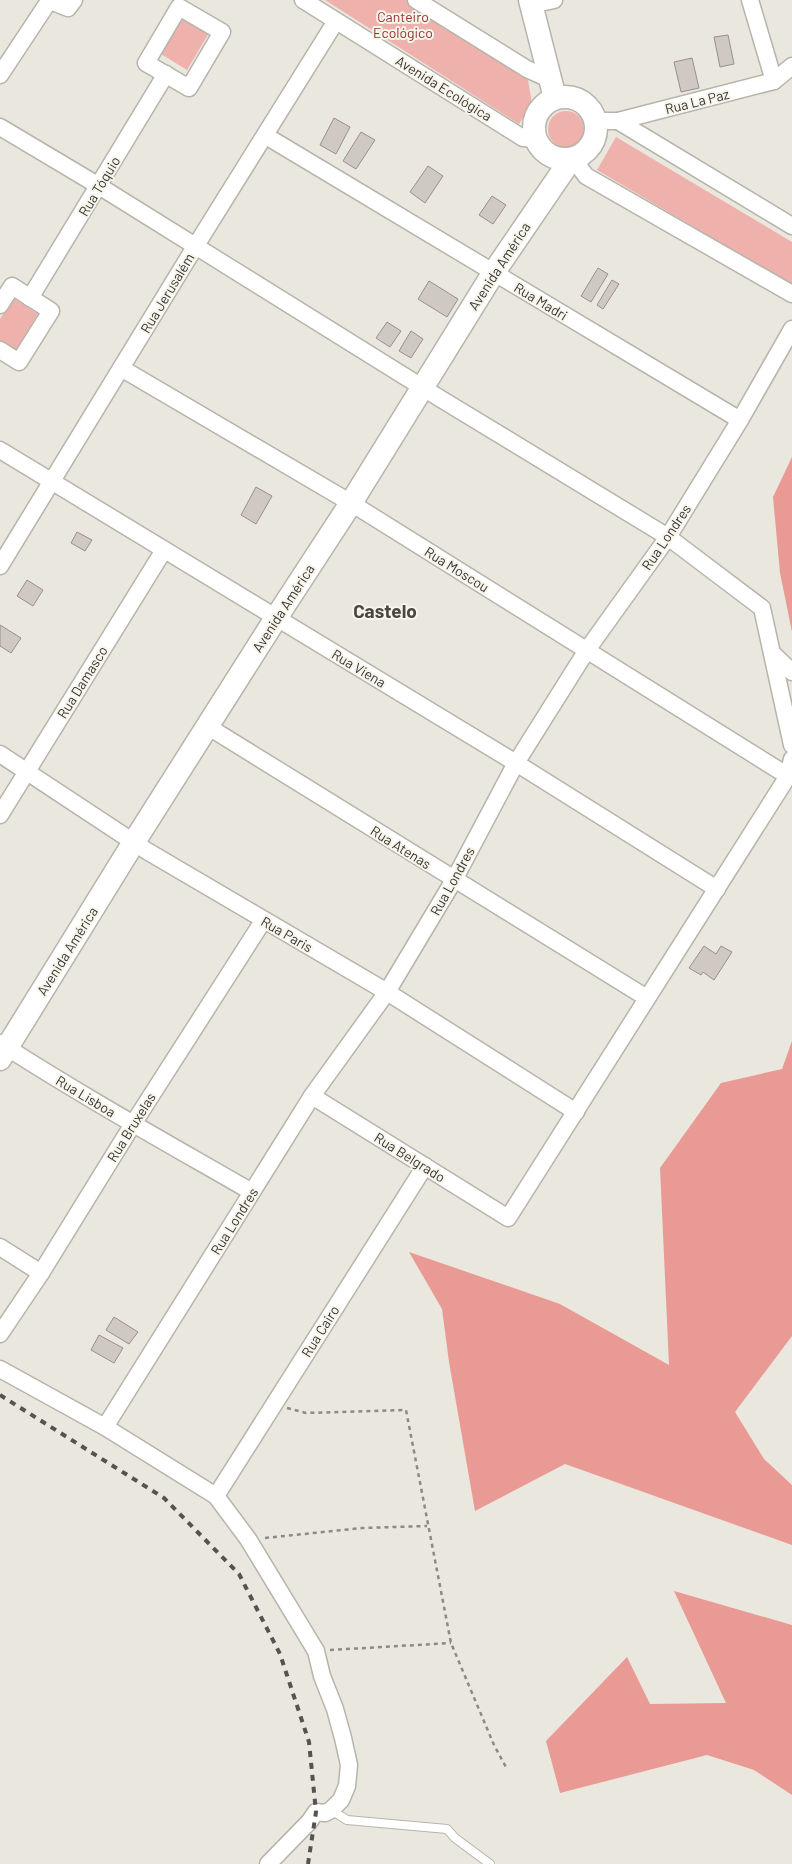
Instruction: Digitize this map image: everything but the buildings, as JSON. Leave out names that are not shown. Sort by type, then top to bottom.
[{"type":"street","points":[[0,75],[48,0],[68,8],[74,0]]},
{"type":"street","name":"Avenida Ecológica","points":[[303,0],[523,138],[536,139]]},
{"type":"street","points":[[416,0],[527,69],[552,89],[585,103],[592,111],[607,121],[792,226]]},
{"type":"street","points":[[554,0],[530,3],[552,89],[535,119],[536,139],[541,148],[549,154],[558,158],[573,158],[587,150],[594,142],[596,132],[607,121]]},
{"type":"street","points":[[750,0],[774,81]]},
{"type":"street","points":[[179,7],[222,32],[189,88],[166,74],[146,63],[179,7]]},
{"type":"street","name":"Rua Jerusalém","points":[[0,566],[336,21]]},
{"type":"street","name":"Rua La Paz","points":[[607,121],[774,81],[792,66]]},
{"type":"street","name":"Rua Tóquio","points":[[30,298],[166,74]]},
{"type":"street","points":[[0,127],[99,186],[195,247],[668,537],[762,608],[792,745]]},
{"type":"street","name":"Rua Madri","points":[[266,136],[740,420]]},
{"type":"street","points":[[573,158],[586,176],[792,294]]},
{"type":"street","name":"Avenida América","points":[[2,1050],[351,503],[494,272],[573,158]]},
{"type":"street","points":[[0,305],[12,286],[51,310],[19,362],[0,350]]},
{"type":"street","name":"Rua Londres","points":[[105,1427],[312,1096],[387,992],[454,880],[516,763],[587,650],[668,537],[740,420],[792,329]]},
{"type":"street","name":"Rua Moscou","points":[[122,368],[351,503],[788,776]]},
{"type":"street","name":"Rua Viena","points":[[0,450],[516,763],[717,889]]},
{"type":"street","name":"Rua Damasco","points":[[0,815],[164,550]]},
{"type":"street","points":[[772,653],[792,672]]},
{"type":"street","name":"Rua Atenas","points":[[207,726],[647,998]]},
{"type":"street","name":"Rua Paris","points":[[0,754],[134,842],[264,921],[387,992],[576,1112]]},
{"type":"street","points":[[576,1112],[788,776],[792,759]]},
{"type":"street","name":"Rua Bruxelas","points":[[0,1334],[42,1273],[133,1124],[264,921]]},
{"type":"street","name":"Rua Lisboa","points":[[2,1050],[252,1192]]},
{"type":"street","name":"Rua Belgrado","points":[[312,1096],[508,1218],[576,1112]]},
{"type":"street","name":"Rua Cairo","points":[[216,1496],[425,1166]]},
{"type":"street","points":[[0,1246],[42,1273]]},
{"type":"street","points":[[0,1369],[105,1427],[216,1496],[248,1539],[316,1651],[322,1676],[335,1709],[349,1765],[346,1786],[342,1800],[337,1806],[331,1810],[316,1812],[309,1822],[268,1864]]},
{"type":"lane","points":[[331,1810],[347,1820],[447,1829],[490,1864]]},
{"type":"path","points":[[274,1405],[306,1413],[406,1410],[451,1643],[494,1745],[507,1769]]},
{"type":"path","points":[[248,1539],[362,1528],[428,1526]]},
{"type":"path","points":[[316,1651],[451,1643]]},
{"type":"green space","name":"Canteiro Ecológico","points":[[325,0],[406,0],[528,80],[532,104],[519,124]]},
{"type":"green space","points":[[182,18],[209,33],[187,70],[161,54]]},
{"type":"green space","points":[[566,111],[573,112],[579,116],[583,122],[583,136],[579,142],[573,146],[566,147],[559,146],[553,142],[549,136],[548,129],[549,122],[553,116],[559,112]]},
{"type":"green space","points":[[616,137],[792,242],[792,285],[597,170]]},
{"type":"green space","points":[[13,298],[38,314],[16,351],[0,341],[0,319]]},
{"type":"shaded area","points":[[792,457],[792,632],[780,573],[773,497]]},
{"type":"shaded area","points":[[792,1041],[792,1336],[735,1412],[764,1459],[792,1485],[792,1545],[565,1464],[475,1511],[449,1362],[442,1309],[409,1252],[560,1304],[669,1365],[660,1168],[721,1083],[782,1069]]},
{"type":"shaded area","points":[[674,1591],[792,1625],[792,1795],[754,1770],[707,1755],[560,1793],[546,1741],[627,1657],[650,1704],[726,1703]]},
{"type":"railway","points":[[0,1395],[164,1498],[239,1574],[280,1654],[309,1742],[316,1812],[308,1864]]},
{"type":"district","name":"Castelo","points":[[385,610]]}]
